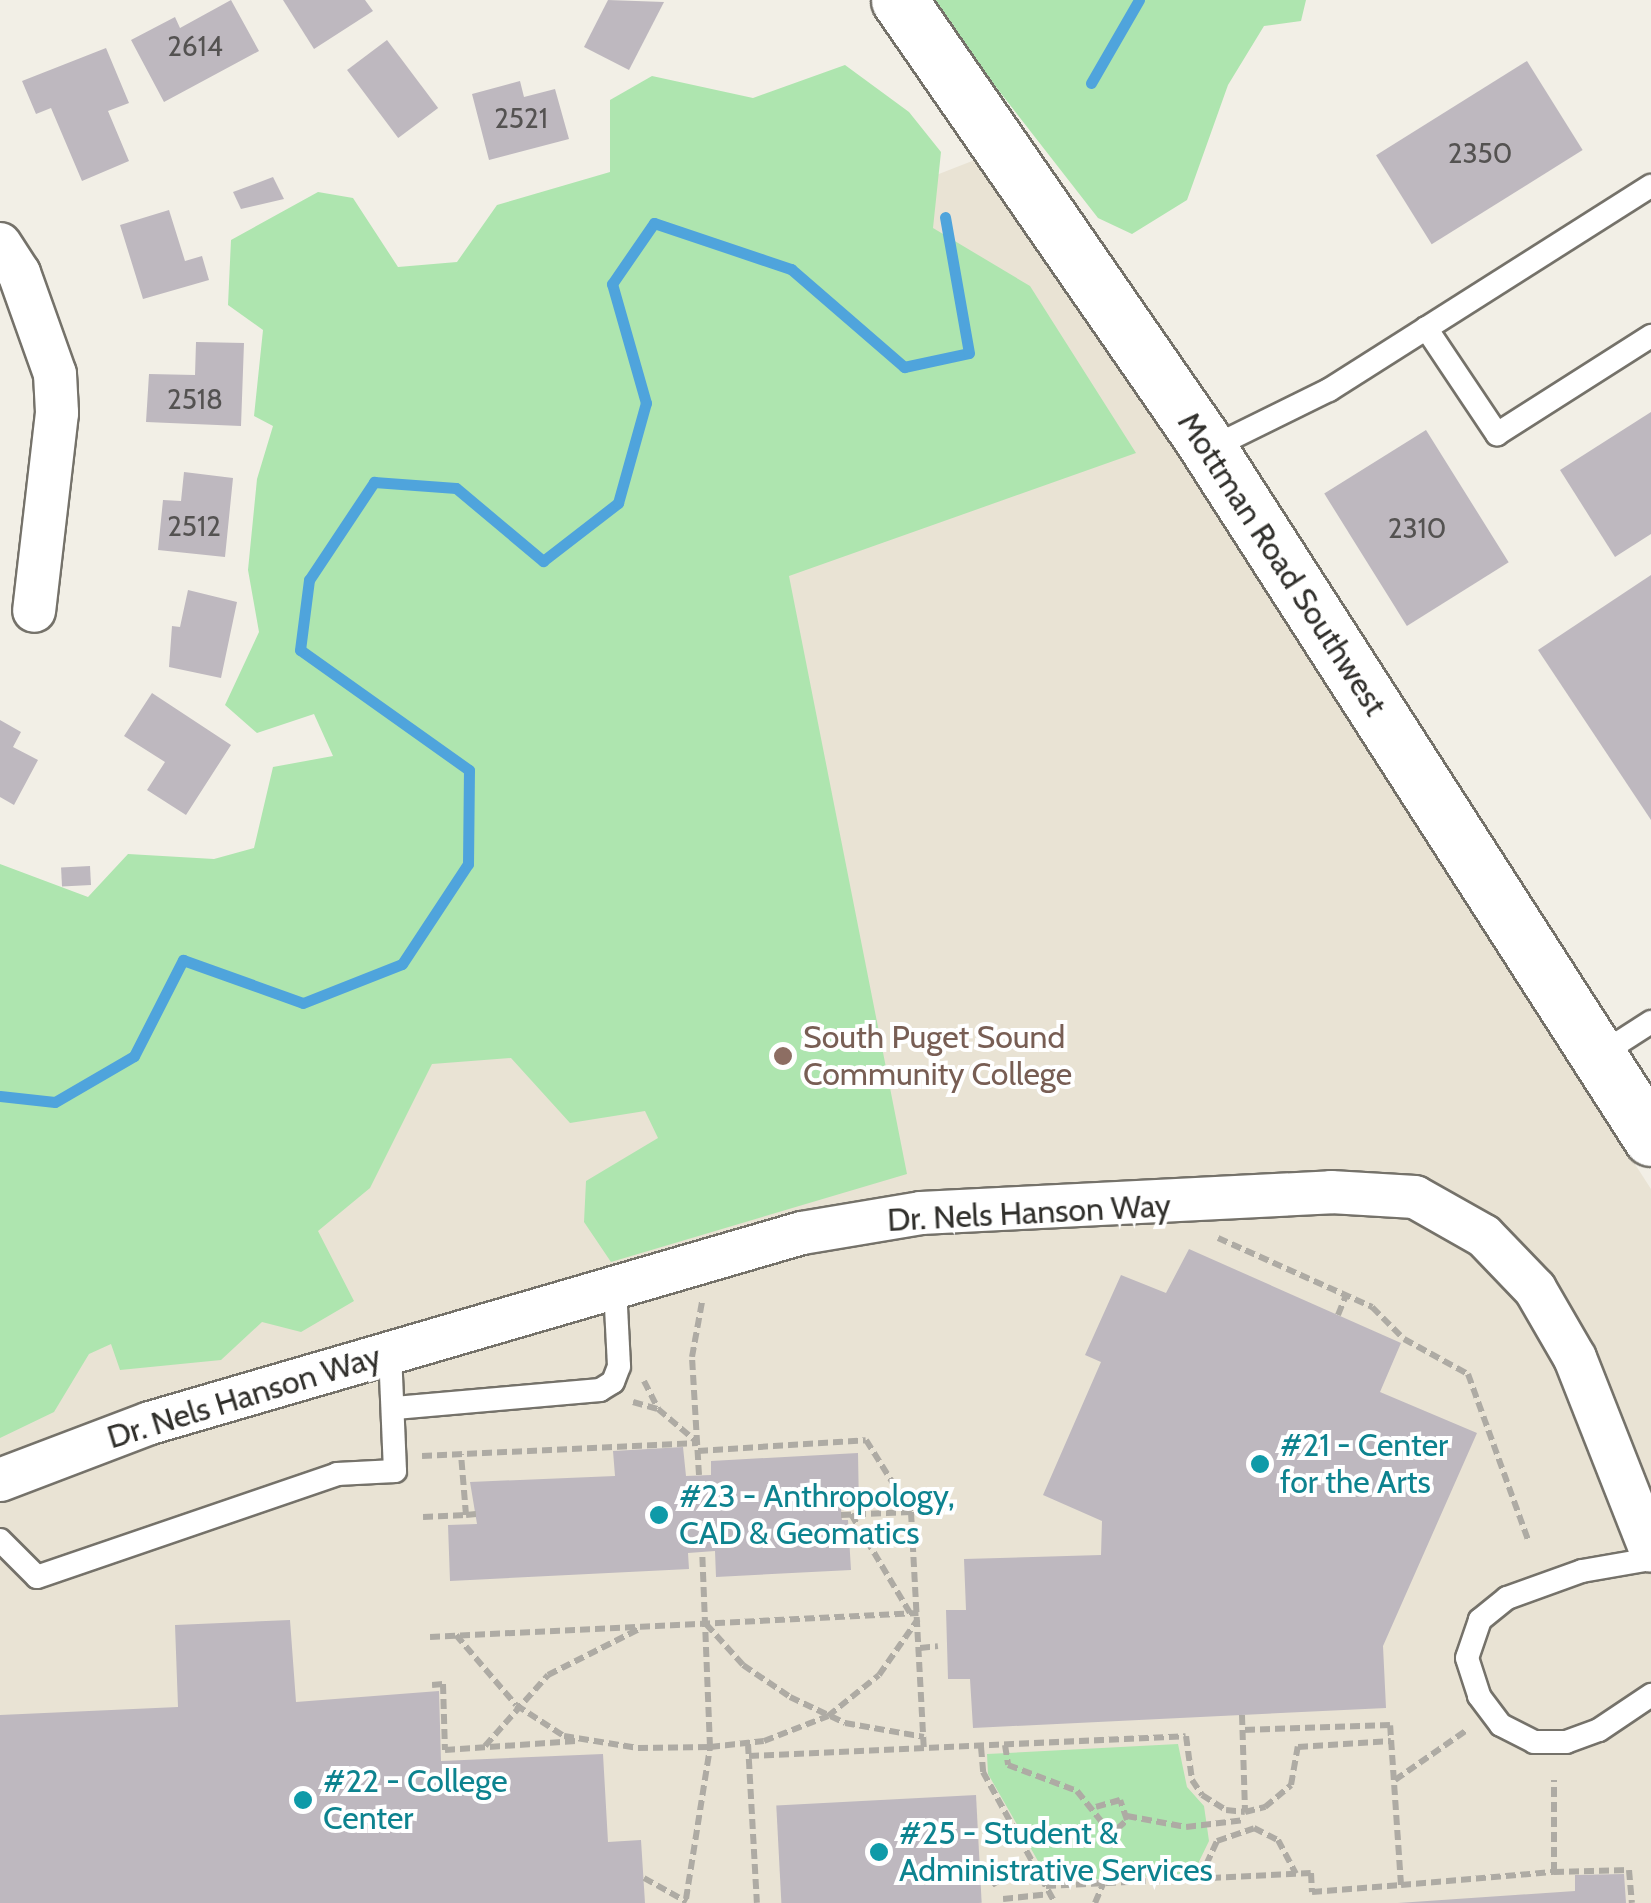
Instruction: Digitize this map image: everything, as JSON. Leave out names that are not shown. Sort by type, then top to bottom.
[{"type":"street","name":"Mottman Road Southwest","points":[[899,0],[1210,450],[1651,1138]]},
{"type":"street","points":[[0,244],[20,273],[55,374],[56,412],[34,611]]},
{"type":"street","name":"Dr. Nels Hanson Way","points":[[0,1480],[150,1422],[802,1233],[921,1213],[1331,1192],[1415,1197],[1484,1236],[1535,1289],[1576,1358],[1651,1551]]},
{"type":"lane","points":[[1210,450],[1329,390],[1651,186]]},
{"type":"lane","points":[[1426,328],[1497,434],[1651,336]]},
{"type":"lane","points":[[1598,1056],[1651,1022]]},
{"type":"lane","points":[[395,1408],[600,1390],[613,1382],[619,1366],[615,1286]]},
{"type":"lane","points":[[0,1540],[37,1577],[337,1474],[396,1471],[390,1353]]},
{"type":"lane","points":[[1651,1559],[1582,1571],[1507,1598],[1480,1620],[1466,1658],[1479,1696],[1501,1725],[1534,1742],[1566,1742],[1599,1730],[1651,1695]]},
{"type":"path","points":[[1208,1230],[1372,1308],[1404,1339],[1468,1374],[1528,1540]]},
{"type":"path","points":[[699,1476],[693,1335],[709,1288]]},
{"type":"path","points":[[1338,1315],[1346,1296]]},
{"type":"path","points":[[641,1370],[658,1409],[698,1447]]},
{"type":"path","points":[[621,1402],[658,1409]]},
{"type":"path","points":[[421,1456],[866,1440],[911,1512],[924,1749]]},
{"type":"path","points":[[461,1454],[466,1515]]},
{"type":"path","points":[[841,1515],[911,1512]]},
{"type":"path","points":[[422,1518],[476,1514]]},
{"type":"path","points":[[852,1514],[916,1615]]},
{"type":"path","points":[[644,1878],[686,1901],[710,1746],[702,1552]]},
{"type":"path","points":[[430,1637],[916,1615]]},
{"type":"path","points":[[432,1685],[442,1684],[445,1750],[582,1741],[748,1744],[828,1716],[879,1675],[916,1615]]},
{"type":"path","points":[[705,1623],[758,1676],[828,1716],[924,1737]]},
{"type":"path","points":[[484,1747],[516,1705],[564,1664],[647,1626]]},
{"type":"path","points":[[456,1634],[516,1705],[546,1727],[582,1741]]},
{"type":"path","points":[[920,1648],[938,1646]]},
{"type":"path","points":[[1242,1715],[1245,1820]]},
{"type":"path","points":[[1242,1730],[1390,1725],[1402,1886]]},
{"type":"path","points":[[1394,1780],[1467,1730]]},
{"type":"path","points":[[748,1756],[1186,1736],[1192,1780],[1202,1795],[1278,1840],[1296,1874]]},
{"type":"path","points":[[1200,1878],[1216,1840],[1279,1798],[1291,1785],[1298,1746],[1392,1741]]},
{"type":"path","points":[[748,1744],[757,1903]]},
{"type":"path","points":[[1005,1745],[1008,1766],[1048,1776],[1096,1807],[1106,1826],[1116,1828],[1127,1816]]},
{"type":"path","points":[[981,1746],[983,1772],[1055,1903]]},
{"type":"path","points":[[1554,1780],[1554,1872]]},
{"type":"path","points":[[1096,1807],[1120,1800],[1127,1816]]},
{"type":"path","points":[[1127,1816],[1186,1827],[1245,1820]]},
{"type":"path","points":[[992,1885],[1032,1860]]},
{"type":"path","points":[[1003,1899],[1102,1884],[1200,1878],[1311,1873],[1312,1892],[1554,1872],[1628,1870],[1632,1903]]},
{"type":"path","points":[[1095,1903],[1102,1884]]},
{"type":"shaded area","name":"South Puget Sound Community College","points":[[985,156],[1651,1189],[1651,1903],[0,1903],[0,902],[214,924],[346,815],[519,338]]},
{"type":"green space","points":[[934,0],[1306,0],[1301,21],[1264,26],[1228,85],[1187,200],[1132,234],[1098,218],[996,87],[965,78],[953,24],[937,17]]},
{"type":"green space","points":[[845,65],[909,112],[941,152],[933,228],[1030,286],[1136,453],[789,576],[907,1174],[611,1262],[584,1222],[586,1181],[658,1138],[645,1111],[570,1123],[511,1058],[432,1064],[370,1188],[318,1231],[354,1301],[301,1332],[262,1322],[221,1360],[120,1370],[111,1344],[89,1354],[54,1412],[0,1438],[0,864],[88,897],[128,854],[214,859],[254,848],[273,767],[333,756],[314,714],[257,733],[225,705],[259,632],[248,570],[257,479],[273,426],[254,416],[263,330],[228,305],[231,240],[318,192],[353,198],[398,267],[457,262],[497,205],[610,172],[610,100],[652,76],[753,98]]},
{"type":"green space","points":[[1178,1744],[1187,1787],[1204,1806],[1209,1841],[1193,1874],[1050,1882],[988,1774],[987,1754]]},
{"type":"building","points":[[231,0],[259,51],[164,102],[131,40],[175,17],[180,28]]},
{"type":"building","points":[[283,0],[365,0],[373,11],[314,49]]},
{"type":"building","points":[[608,0],[664,2],[629,70],[584,47]]},
{"type":"building","points":[[387,40],[438,108],[398,138],[347,70]]},
{"type":"building","points":[[106,48],[129,103],[108,111],[129,161],[82,181],[51,108],[36,114],[22,81]]},
{"type":"building","points":[[1527,61],[1583,150],[1432,244],[1376,155]]},
{"type":"building","points":[[520,81],[524,97],[555,89],[569,139],[489,160],[472,94]]},
{"type":"building","points":[[273,177],[284,199],[241,209],[233,192]]},
{"type":"building","points":[[169,210],[185,261],[202,256],[209,280],[143,299],[120,225]]},
{"type":"building","points":[[196,342],[244,343],[241,426],[146,422],[149,374],[195,375]]},
{"type":"building","points":[[1651,412],[1651,534],[1615,557],[1560,470]]},
{"type":"building","points":[[1426,430],[1509,562],[1407,626],[1324,494]]},
{"type":"building","points":[[184,472],[233,478],[225,557],[158,550],[163,500],[181,501]]},
{"type":"building","points":[[1651,575],[1651,820],[1538,650]]},
{"type":"building","points":[[188,590],[237,602],[221,678],[169,667],[172,626],[180,627]]},
{"type":"building","points":[[152,693],[231,745],[186,815],[147,790],[165,762],[124,736]]},
{"type":"building","points":[[0,720],[21,732],[13,747],[38,760],[14,805],[0,797]]},
{"type":"building","points":[[90,866],[91,885],[62,886],[61,868]]},
{"type":"building","name":"#21 - Center for the Arts","points":[[1189,1249],[1401,1343],[1380,1392],[1477,1433],[1383,1646],[1386,1708],[973,1728],[970,1679],[948,1679],[946,1610],[966,1610],[964,1559],[1101,1555],[1102,1521],[1043,1495],[1101,1362],[1085,1355],[1121,1275],[1166,1293]]},
{"type":"building","name":"#23 - Anthropology, CAD & Geomatics","points":[[683,1447],[686,1476],[711,1475],[711,1461],[858,1453],[859,1508],[841,1509],[842,1520],[848,1520],[851,1570],[716,1577],[715,1551],[688,1553],[689,1569],[450,1581],[448,1525],[477,1524],[470,1482],[615,1476],[613,1451]]},
{"type":"building","name":"#22 - College Center","points":[[290,1620],[296,1702],[439,1691],[441,1761],[603,1754],[608,1842],[641,1840],[645,1903],[0,1903],[0,1715],[178,1707],[175,1625]]},
{"type":"building","name":"#25 - Student & Administrative Services","points":[[976,1795],[982,1903],[781,1903],[776,1805]]},
{"type":"building","points":[[1624,1874],[1626,1903],[1398,1903],[1575,1891],[1575,1875]]},
{"type":"waterway","points":[[1091,83],[1139,0]]},
{"type":"waterway","points":[[0,1096],[55,1102],[134,1056],[183,960],[303,1003],[402,964],[468,864],[469,770],[300,650],[309,580],[374,482],[456,488],[543,561],[618,503],[646,403],[612,284],[654,223],[791,269],[904,367],[969,353],[945,217]]},
{"type":"place","name":"South Puget Sound Community College","points":[[783,1056]]},
{"type":"place","name":"#21 - Center for the Arts","points":[[1260,1464]]},
{"type":"place","name":"#23 - Anthropology, CAD & Geomatics","points":[[659,1515]]},
{"type":"place","name":"#22 - College Center","points":[[303,1800]]},
{"type":"place","name":"#25 - Student & Administrative Services","points":[[879,1852]]}]
